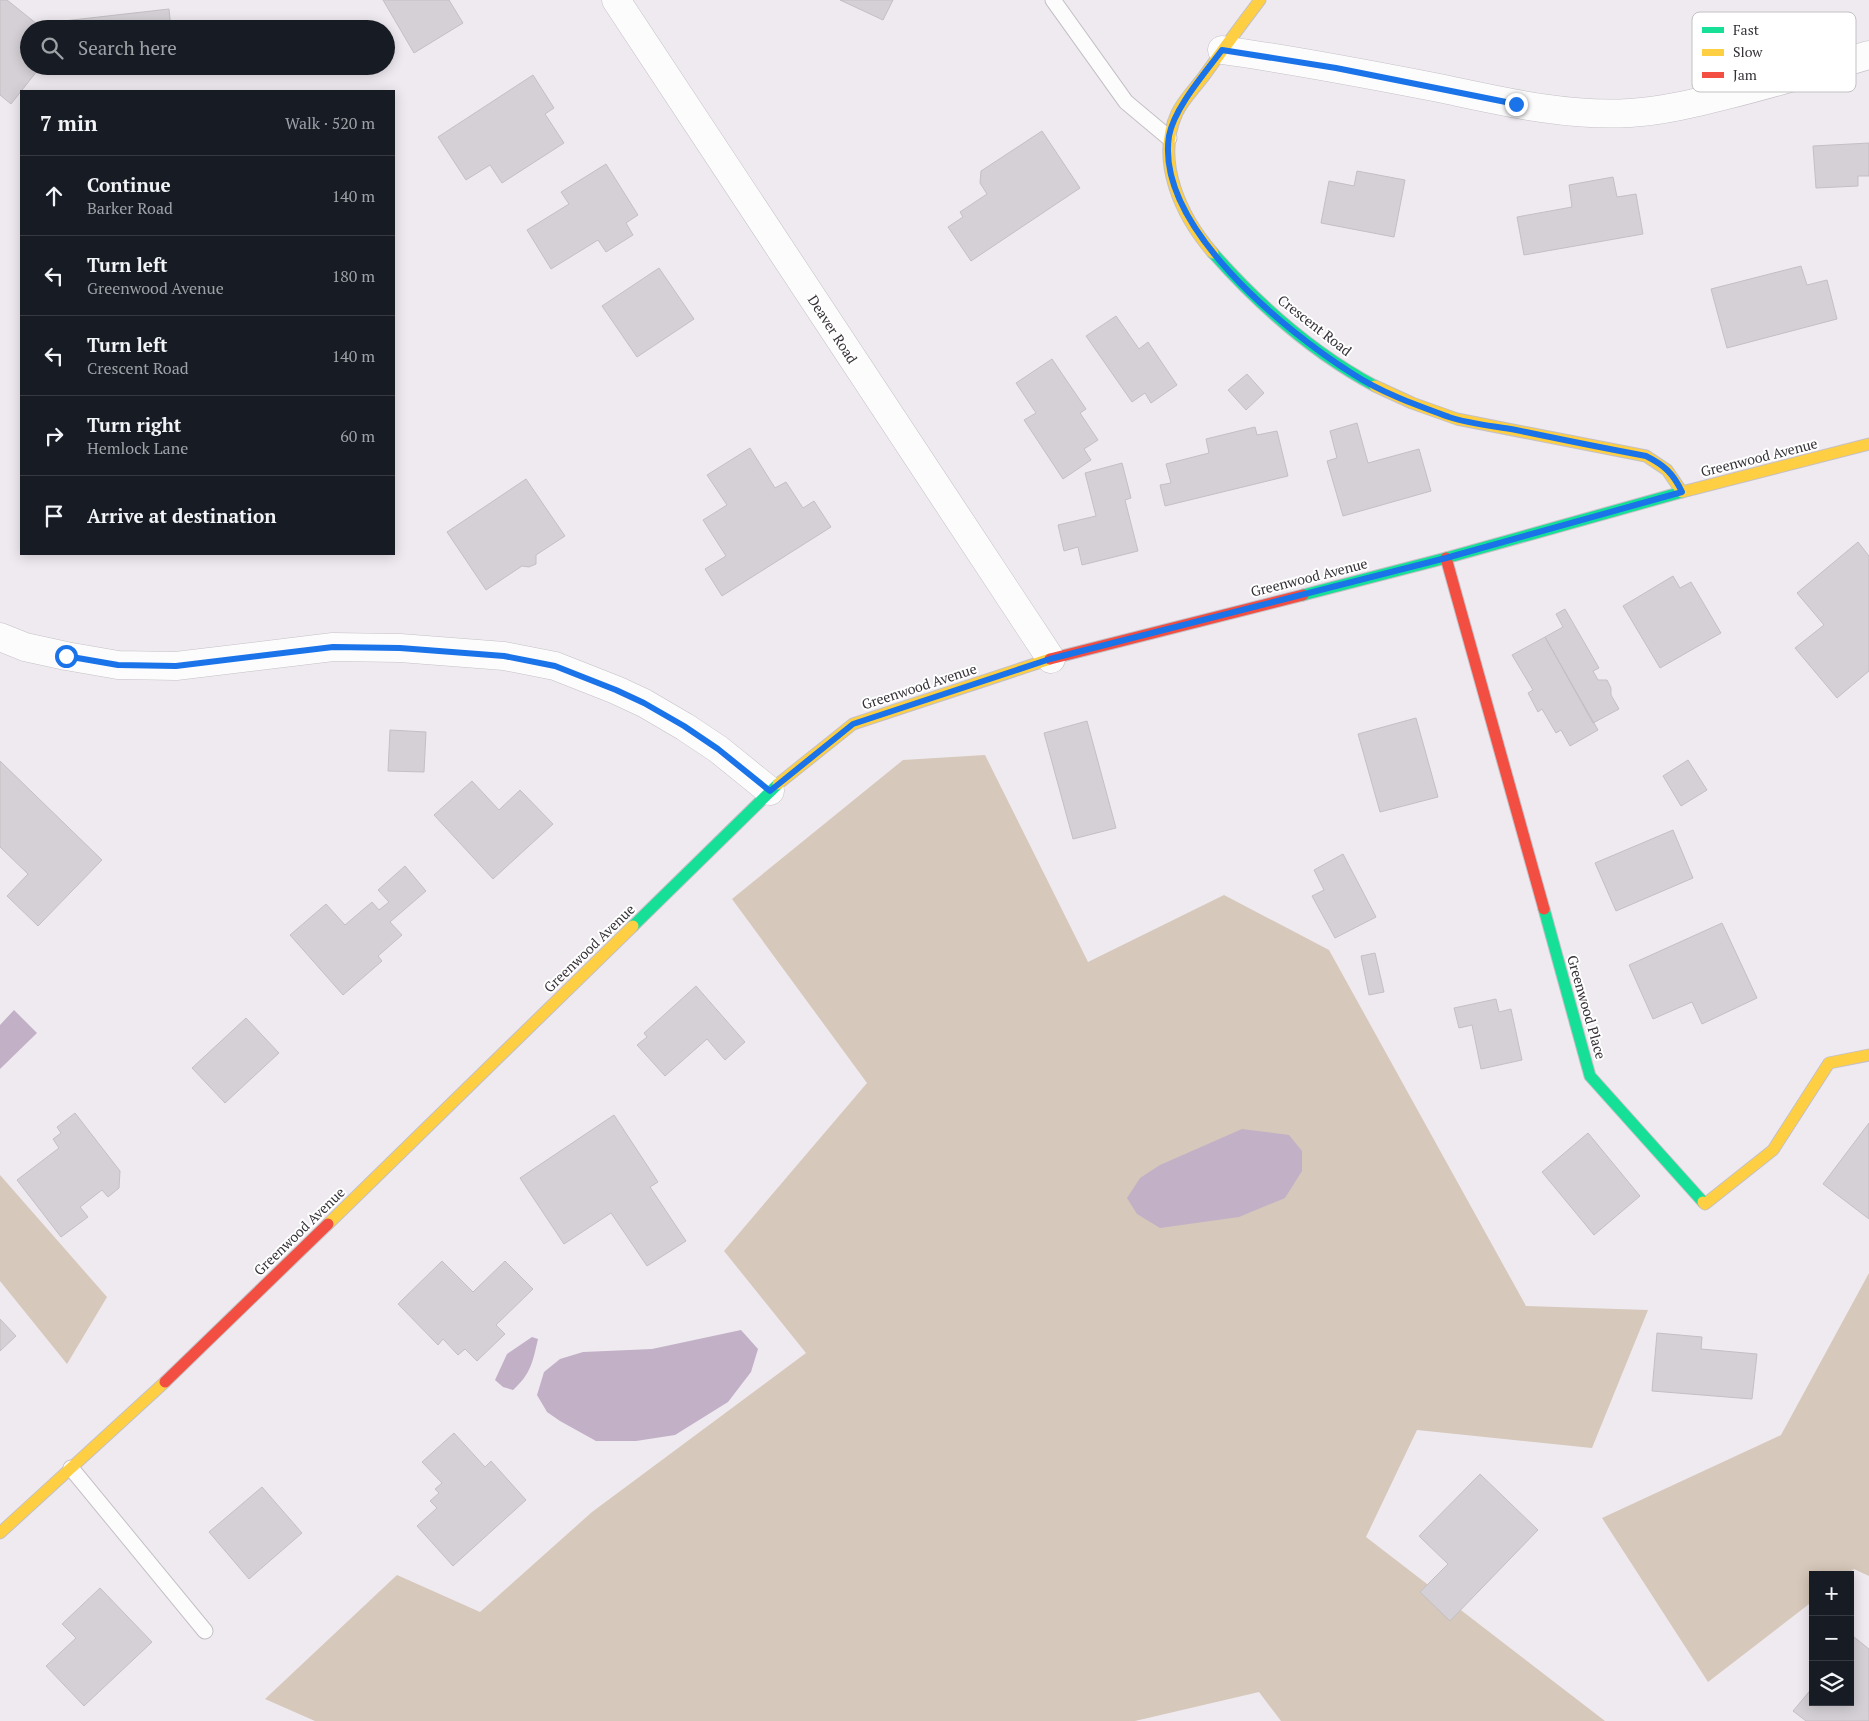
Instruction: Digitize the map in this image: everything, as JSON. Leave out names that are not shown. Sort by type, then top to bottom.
[{"type":"main road","name":"Crescent Road","points":[[1260,0],[1178,111],[1171,126],[1169,138],[1168,154],[1175,188],[1191,222],[1228,271],[1301,338],[1353,374],[1388,393],[1452,418],[1646,456],[1660,463],[1675,477],[1682,492]]},
{"type":"main road","name":"Greenwood Avenue","points":[[0,1533],[193,1356],[770,791],[853,724],[1050,659],[1446,558],[1682,492],[1869,444]]},
{"type":"main road","name":"Greenwood Place","points":[[1446,558],[1590,1076],[1704,1204],[1773,1150],[1829,1063],[1869,1054]]},
{"type":"street","name":"Deaver Road","points":[[616,0],[1050,659]]},
{"type":"street","points":[[1222,50],[1336,68],[1516,104],[1558,110],[1606,113],[1650,111],[1708,100],[1737,92]]},
{"type":"street","points":[[1856,59],[1869,55]]},
{"type":"street","points":[[0,637],[26,647],[118,665],[176,666],[333,647],[400,648],[504,656],[555,666],[644,703],[684,726],[718,749],[770,791]]},
{"type":"lane","points":[[1053,0],[1126,102],[1169,138]]},
{"type":"lane","points":[[71,1468],[205,1632]]},
{"type":"shaded area","points":[[985,755],[1088,962],[1224,895],[1329,950],[1526,1306],[1648,1310],[1592,1448],[1417,1430],[1366,1537],[1605,1721],[1281,1721],[1259,1692],[1135,1721],[315,1721],[265,1699],[397,1575],[480,1612],[592,1512],[806,1353],[724,1251],[867,1083],[732,899],[903,760]]},
{"type":"shaded area","points":[[14,1010],[37,1033],[0,1069],[0,1025]]},
{"type":"shaded area","points":[[1242,1129],[1289,1135],[1302,1151],[1302,1171],[1285,1198],[1239,1217],[1160,1228],[1137,1214],[1127,1198],[1140,1178],[1160,1165]]},
{"type":"shaded area","points":[[0,1175],[107,1297],[67,1364],[0,1281]]},
{"type":"shaded area","points":[[1869,1273],[1869,1576],[1854,1569],[1851,1571],[1809,1571],[1809,1604],[1708,1682],[1602,1518],[1781,1435]]},
{"type":"shaded area","points":[[741,1330],[758,1349],[751,1372],[728,1402],[675,1435],[636,1441],[596,1441],[547,1412],[537,1395],[544,1372],[560,1359],[583,1352],[652,1349]]},
{"type":"shaded area","points":[[532,1337],[538,1339],[528,1373],[513,1390],[503,1387],[495,1380],[507,1354]]},
{"type":"building","points":[[0,0],[7,0],[32,20],[20,20],[20,75],[34,75],[22,90],[20,90],[11,104],[0,95]]},
{"type":"building","points":[[383,0],[449,0],[463,23],[414,53]]},
{"type":"building","points":[[840,0],[893,0],[883,20]]},
{"type":"building","points":[[169,9],[170,20],[72,20]]},
{"type":"building","points":[[533,75],[554,108],[545,114],[564,143],[502,183],[490,165],[466,180],[438,137]]},
{"type":"building","points":[[1042,131],[1080,188],[971,261],[948,227],[963,217],[960,212],[987,194],[980,183],[981,171]]},
{"type":"building","points":[[1869,143],[1869,176],[1858,176],[1858,186],[1816,188],[1813,146]]},
{"type":"building","points":[[606,164],[638,215],[626,223],[633,235],[606,252],[598,240],[551,269],[527,230],[569,204],[561,192]]},
{"type":"building","points":[[1357,171],[1405,180],[1394,237],[1321,223],[1329,181],[1354,186]]},
{"type":"building","points":[[1613,177],[1617,197],[1636,194],[1643,234],[1524,255],[1517,217],[1572,207],[1569,185]]},
{"type":"building","points":[[1801,266],[1807,285],[1827,280],[1837,319],[1727,348],[1711,289]]},
{"type":"building","points":[[659,268],[694,319],[637,357],[602,306]]},
{"type":"building","points":[[1116,316],[1139,349],[1148,342],[1177,385],[1151,403],[1145,393],[1132,402],[1086,336]]},
{"type":"building","points":[[1052,359],[1086,409],[1080,413],[1098,440],[1084,449],[1091,460],[1063,479],[1024,420],[1036,413],[1016,383]]},
{"type":"building","points":[[1247,374],[1264,393],[1246,410],[1228,390]]},
{"type":"building","points":[[1357,423],[1368,463],[1419,449],[1431,491],[1343,516],[1327,461],[1337,458],[1330,431]]},
{"type":"building","points":[[1255,427],[1257,435],[1277,431],[1288,476],[1165,506],[1160,485],[1171,483],[1166,464],[1209,453],[1206,439]]},
{"type":"building","points":[[750,448],[775,488],[786,482],[803,508],[814,501],[831,527],[722,596],[705,569],[726,556],[703,520],[727,505],[707,475]]},
{"type":"building","points":[[1122,463],[1131,498],[1125,500],[1138,551],[1082,565],[1078,547],[1064,551],[1058,525],[1096,516],[1085,473]]},
{"type":"building","points":[[526,479],[565,536],[536,555],[536,564],[529,567],[522,566],[486,590],[447,532]]},
{"type":"building","points":[[1858,542],[1869,556],[1869,671],[1837,698],[1795,648],[1824,625],[1797,593]]},
{"type":"building","points":[[1673,576],[1680,588],[1691,582],[1721,633],[1660,668],[1623,606]]},
{"type":"building","points":[[1565,609],[1599,668],[1593,671],[1598,680],[1607,680],[1611,688],[1611,695],[1619,709],[1593,723],[1545,637],[1563,627],[1556,614]]},
{"type":"building","points":[[1545,637],[1598,730],[1570,746],[1561,730],[1556,733],[1542,709],[1538,712],[1528,693],[1533,690],[1512,655]]},
{"type":"building","points":[[1416,718],[1438,797],[1380,812],[1358,734]]},
{"type":"building","points":[[1087,721],[1116,828],[1073,839],[1044,733]]},
{"type":"building","points":[[390,730],[426,732],[424,772],[388,771]]},
{"type":"building","points":[[1688,760],[1707,790],[1681,806],[1663,776]]},
{"type":"building","points":[[0,761],[102,860],[38,926],[7,896],[28,874],[0,847]]},
{"type":"building","points":[[472,781],[499,810],[520,790],[553,824],[493,879],[434,815]]},
{"type":"building","points":[[1673,830],[1693,878],[1616,911],[1595,863]]},
{"type":"building","points":[[1343,854],[1376,917],[1335,938],[1312,896],[1324,890],[1314,870]]},
{"type":"building","points":[[405,866],[426,891],[390,922],[402,935],[378,956],[382,961],[343,995],[290,935],[326,904],[345,925],[372,902],[379,910],[389,902],[378,890]]},
{"type":"building","points":[[1722,923],[1757,998],[1702,1024],[1692,1002],[1653,1019],[1629,965]]},
{"type":"building","points":[[1375,953],[1384,992],[1369,995],[1361,956]]},
{"type":"building","points":[[696,986],[745,1042],[725,1060],[707,1039],[665,1076],[637,1045],[647,1037],[644,1033]]},
{"type":"building","points":[[1496,999],[1499,1012],[1511,1009],[1522,1060],[1481,1069],[1472,1025],[1459,1028],[1454,1008]]},
{"type":"building","points":[[246,1018],[279,1053],[225,1103],[192,1068]]},
{"type":"building","points":[[75,1113],[120,1171],[119,1188],[108,1197],[102,1190],[80,1207],[88,1217],[61,1237],[17,1180],[59,1148],[53,1139],[61,1133],[57,1127]]},
{"type":"building","points":[[614,1115],[658,1182],[650,1187],[686,1241],[647,1266],[611,1213],[564,1244],[520,1178]]},
{"type":"building","points":[[1869,1123],[1869,1219],[1823,1184]]},
{"type":"building","points":[[1588,1133],[1640,1196],[1594,1235],[1542,1172]]},
{"type":"building","points":[[442,1261],[473,1292],[505,1261],[533,1289],[496,1325],[505,1334],[477,1361],[465,1349],[458,1355],[443,1339],[438,1345],[398,1304]]},
{"type":"building","points":[[0,1319],[16,1336],[0,1351]]},
{"type":"building","points":[[1657,1333],[1702,1337],[1701,1349],[1757,1354],[1752,1399],[1652,1391]]},
{"type":"building","points":[[454,1433],[485,1467],[491,1461],[526,1500],[453,1566],[417,1526],[437,1508],[430,1501],[439,1493],[435,1489],[442,1483],[422,1462]]},
{"type":"building","points":[[1480,1474],[1538,1530],[1450,1621],[1420,1592],[1448,1564],[1419,1536]]},
{"type":"building","points":[[262,1487],[302,1533],[249,1579],[209,1532]]},
{"type":"building","points":[[100,1588],[152,1642],[84,1706],[46,1666],[76,1638],[62,1624]]},
{"type":"building","points":[[1854,1637],[1869,1649],[1869,1721],[1806,1721],[1793,1711],[1809,1692],[1809,1706],[1854,1706]]},
{"type":"traffic: fast","points":[[1213,253],[1249,291],[1288,327],[1330,359],[1375,386]]},
{"type":"traffic: fast","points":[[1303,595],[1446,558],[1682,492]]},
{"type":"traffic: fast","points":[[633,926],[778,784]]},
{"type":"traffic: fast","points":[[1544,909],[1590,1076],[1703,1202]]},
{"type":"traffic: slow","points":[[1213,253],[1191,222],[1175,187],[1170,169],[1171,131],[1182,103],[1260,0]]},
{"type":"traffic: slow","points":[[1375,386],[1412,403],[1457,419],[1646,456],[1667,470],[1682,492]]},
{"type":"traffic: slow","points":[[1682,492],[1869,444]]},
{"type":"traffic: slow","points":[[778,784],[853,724],[1050,659]]},
{"type":"traffic: slow","points":[[328,1224],[633,926]]},
{"type":"traffic: slow","points":[[1703,1202],[1705,1204],[1773,1150],[1829,1063],[1869,1055]]},
{"type":"traffic: slow","points":[[0,1533],[165,1382]]},
{"type":"traffic: jam","points":[[1446,558],[1544,909]]},
{"type":"traffic: jam","points":[[1050,659],[1303,595]]},
{"type":"traffic: jam","points":[[165,1382],[328,1224]]},
{"type":"route","points":[[66,656],[118,665],[176,666],[333,647],[400,648],[504,656],[555,666],[644,703],[684,726],[718,749],[770,791],[853,724],[1050,659],[1446,558],[1682,492],[1675,477],[1660,463],[1646,456],[1452,418],[1388,393],[1353,374],[1301,338],[1228,271],[1191,222],[1170,173],[1168,154],[1171,126],[1178,111],[1222,50],[1336,68],[1516,104]]}]
